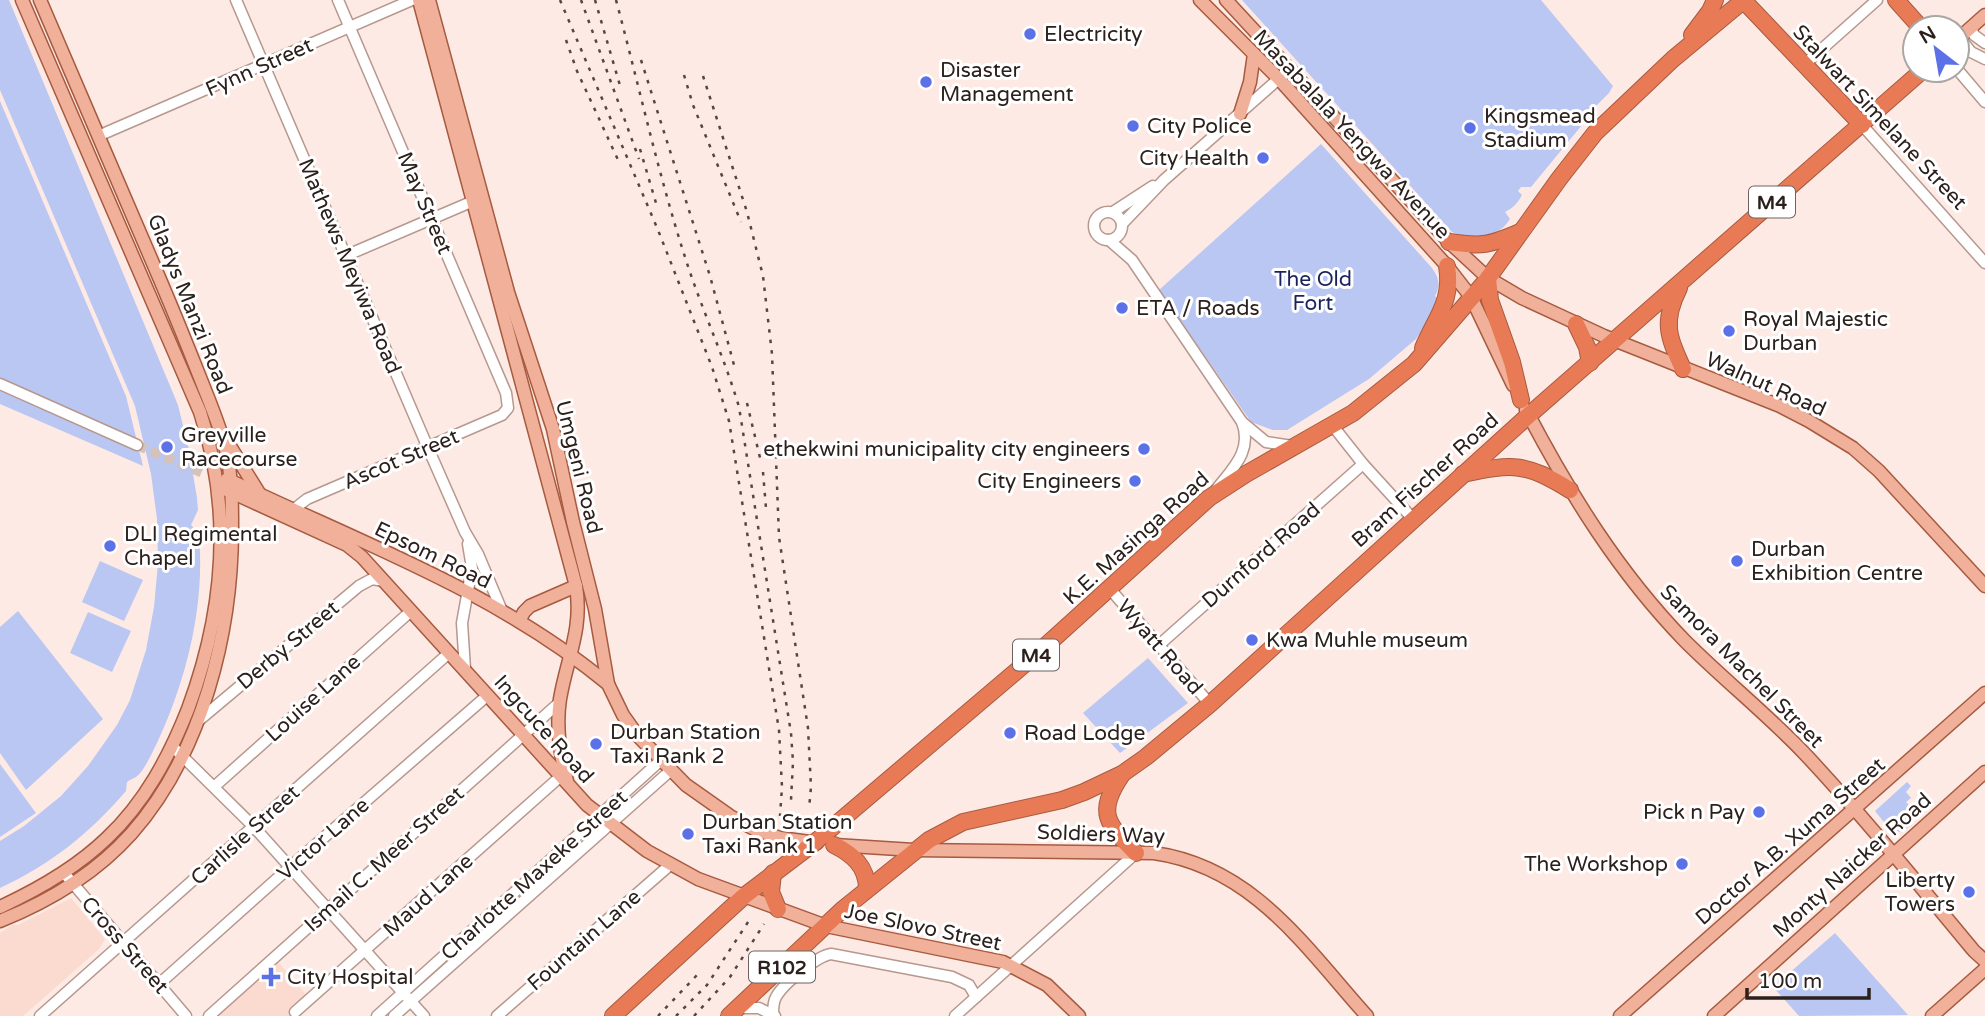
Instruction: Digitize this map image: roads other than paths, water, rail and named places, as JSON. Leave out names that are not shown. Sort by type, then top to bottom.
[{"type":"highway","points":[[1673,59],[1703,22],[1715,0]]},
{"type":"highway","name":"K.E. Masinga Road","points":[[814,843],[1040,651],[1209,498],[1246,474],[1333,426],[1375,397],[1418,360],[1488,278],[1595,133],[1673,59],[1743,0]]},
{"type":"highway","name":"Stalwart Simelane Street","points":[[1743,0],[1862,125]]},
{"type":"highway","points":[[1896,0],[1908,14]]},
{"type":"highway","name":"Bram Fischer Road","points":[[914,850],[963,822],[1070,798],[1122,774],[1210,704],[1529,415],[1907,84]]},
{"type":"highway","points":[[1449,243],[1489,245],[1521,232]]},
{"type":"highway","points":[[1418,360],[1448,297],[1450,283],[1447,266]]},
{"type":"highway","points":[[1488,278],[1490,300],[1508,349],[1521,400]]},
{"type":"highway","points":[[1683,279],[1669,309],[1667,326],[1683,369]]},
{"type":"highway","points":[[1576,324],[1587,347],[1590,363]]},
{"type":"highway","points":[[1463,474],[1494,468],[1523,467],[1547,476],[1570,491]]},
{"type":"highway","points":[[1122,774],[1109,797],[1107,818],[1115,831],[1136,853]]},
{"type":"highway","points":[[613,1016],[743,897],[814,843]]},
{"type":"highway","points":[[834,845],[858,862],[867,880],[867,889]]},
{"type":"highway","name":"R102","points":[[734,1012],[867,889],[914,850]]},
{"type":"highway","points":[[773,873],[771,892],[778,909]]},
{"type":"main road","name":"Gladys Manzi Road","points":[[0,906],[64,873],[107,838],[152,783],[172,746],[206,656],[217,602],[221,541],[200,412],[22,0]]},
{"type":"main road","name":"Gladys Manzi Road","points":[[0,921],[73,885],[131,834],[159,797],[183,755],[196,723],[223,634],[229,602],[232,494],[220,430],[102,134],[40,0]]},
{"type":"main road","name":"Umgeni Road","points":[[419,0],[494,259],[576,586],[579,616],[560,702],[560,744],[564,780]]},
{"type":"main road","name":"Umgeni Road","points":[[429,0],[477,199]]},
{"type":"main road","name":"Masabalala Yengwa Avenue","points":[[1200,0],[1279,79],[1447,266],[1471,297]]},
{"type":"main road","name":"Masabalala Yengwa Avenue","points":[[1227,0],[1449,243],[1488,278]]},
{"type":"main road","points":[[1971,28],[1985,15]]},
{"type":"main road","points":[[1240,114],[1250,82],[1254,54]]},
{"type":"main road","points":[[83,142],[102,134]]},
{"type":"main road","name":"Walnut Road","points":[[1488,278],[1576,324],[1780,406],[1853,448],[1879,471],[1985,586]]},
{"type":"main road","name":"Umgeni Road","points":[[502,294],[553,429],[595,609],[608,684],[623,715],[670,771],[696,793],[742,824],[780,838],[814,843]]},
{"type":"main road","name":"Samora Machel Street","points":[[1471,297],[1521,400],[1570,491],[1624,570],[1656,609],[1736,690],[1788,737],[1985,961]]},
{"type":"main road","points":[[167,336],[181,330]]},
{"type":"main road","points":[[536,433],[553,429]]},
{"type":"main road","points":[[220,430],[260,495]]},
{"type":"main road","name":"Epsom Road","points":[[211,477],[230,480],[468,593],[519,621],[571,655],[608,684]]},
{"type":"main road","name":"Epsom Road","points":[[211,477],[232,494],[348,545]]},
{"type":"main road","name":"Ingcuce Road","points":[[348,545],[384,580],[600,817],[670,865],[743,897]]},
{"type":"main road","points":[[519,621],[530,606],[576,586]]},
{"type":"main road","name":"Doctor A.B. Xuma Street","points":[[1620,1016],[1985,693]]},
{"type":"main road","name":"Monty Naicker Road","points":[[1714,1016],[1985,772]]},
{"type":"main road","name":"Soldiers Way","points":[[814,843],[914,850],[1159,853],[1188,859],[1219,872],[1247,889],[1275,913],[1367,1016]]},
{"type":"main road","name":"R102","points":[[743,897],[826,926]]},
{"type":"main road","name":"Joe Slovo Street","points":[[826,926],[1012,966],[1047,985],[1079,1016]]},
{"type":"main road","points":[[1932,1016],[1985,969]]},
{"type":"street","name":"Mathews Meyiwa Road","points":[[236,0],[428,448],[502,611]]},
{"type":"street","name":"May Street","points":[[338,0],[506,393],[508,408]]},
{"type":"street","name":"Fynn Street","points":[[102,134],[412,0]]},
{"type":"street","points":[[1805,65],[1877,0]]},
{"type":"street","points":[[1971,28],[1985,43]]},
{"type":"street","points":[[1109,240],[1116,237],[1164,180],[1291,68]]},
{"type":"street","points":[[1970,84],[1985,102]]},
{"type":"street","name":"Stalwart Simelane Street","points":[[1862,125],[1983,257]]},
{"type":"street","points":[[1164,180],[1113,212],[1100,214],[1094,223],[1097,234],[1109,240],[1132,260],[1242,422],[1266,442],[1284,447],[1298,446]]},
{"type":"street","points":[[345,256],[477,199]]},
{"type":"street","points":[[1113,212],[1119,217],[1132,260]]},
{"type":"street","points":[[0,384],[137,445]]},
{"type":"street","name":"Ascot Street","points":[[293,510],[307,499],[502,415],[508,408]]},
{"type":"street","points":[[1209,498],[1243,454],[1246,439],[1242,422]]},
{"type":"street","points":[[1333,426],[1414,520]]},
{"type":"street","name":"Durnford Road","points":[[1159,645],[1363,464]]},
{"type":"street","name":"Mathews Meyiwa Road","points":[[464,669],[462,623],[472,568],[465,532]]},
{"type":"street","name":"Derby Street","points":[[196,723],[352,591],[372,579],[384,580]]},
{"type":"street","name":"Wyatt Road","points":[[1110,589],[1210,704]]},
{"type":"street","name":"Louise Lane","points":[[215,786],[411,611]]},
{"type":"street","name":"Carlisle Street","points":[[40,1016],[449,653]]},
{"type":"street","name":"Victor Lane","points":[[159,984],[488,695]]},
{"type":"street","name":"Ismail C. Meer Street","points":[[209,1016],[560,702]]},
{"type":"street","points":[[172,746],[254,827],[424,1016]]},
{"type":"street","name":"Charlotte Maxeke Street","points":[[377,1016],[407,996],[533,883],[660,761]]},
{"type":"street","name":"Charlotte Maxeke Street","points":[[533,883],[611,825],[670,771]]},
{"type":"street","name":"Maud Lane","points":[[295,1012],[564,780]]},
{"type":"street","points":[[956,1016],[1136,853]]},
{"type":"street","name":"Fountain Lane","points":[[497,1016],[670,865]]},
{"type":"street","name":"Cross Street","points":[[64,873],[186,1016]]},
{"type":"street","points":[[734,1012],[758,1008],[774,1015],[775,998],[781,990],[817,959],[831,954],[952,977],[969,985],[976,997]]},
{"type":"street","name":"Charlotte Maxeke Street","points":[[394,1016],[407,996]]},
{"type":"tunnel","points":[[137,445],[203,473]]},
{"type":"railway","points":[[560,0],[658,230],[712,367],[729,421],[779,730],[782,787],[780,816]]},
{"type":"railway","points":[[581,0],[639,159]]},
{"type":"railway","points":[[595,0],[621,89]]},
{"type":"railway","points":[[616,0],[675,225],[739,407],[791,733],[791,800]]},
{"type":"railway","points":[[566,40],[577,71],[619,162]]},
{"type":"railway","points":[[641,60],[710,276],[734,365]]},
{"type":"railway","points":[[684,75],[693,105],[741,222]]},
{"type":"railway","points":[[703,76],[747,212],[763,276],[772,354],[779,537],[808,728],[811,787],[809,809]]},
{"type":"railway","points":[[640,149],[656,203]]},
{"type":"railway","points":[[747,403],[761,462]]},
{"type":"railway","points":[[763,472],[766,508]]},
{"type":"railway","points":[[676,1016],[707,985],[750,919]]},
{"type":"railway","points":[[694,1016],[730,977],[764,924]]},
{"type":"railway","points":[[658,1016],[699,973]]},
{"type":"place","name":"Electricity","points":[[1030,34]]},
{"type":"place","name":"Disaster Management","points":[[926,82]]},
{"type":"place","name":"City Police","points":[[1133,126]]},
{"type":"place","name":"Kingsmead Stadium","points":[[1470,128]]},
{"type":"place","name":"City Health","points":[[1263,158]]},
{"type":"place","name":"ETA / Roads","points":[[1122,308]]},
{"type":"place","name":"Royal Majestic Durban","points":[[1729,331]]},
{"type":"place","name":"Greyville Racecourse","points":[[167,447]]},
{"type":"place","name":"ethekwini municipality city engineers","points":[[1144,449]]},
{"type":"place","name":"City Engineers","points":[[1135,481]]},
{"type":"place","name":"DLI Regimental Chapel","points":[[110,546]]},
{"type":"place","name":"Durban Exhibition Centre","points":[[1737,561]]},
{"type":"place","name":"Kwa Muhle museum","points":[[1252,640]]},
{"type":"place","name":"Road Lodge","points":[[1010,733]]},
{"type":"place","name":"Durban Station Taxi Rank 2","points":[[596,744]]},
{"type":"place","name":"Pick n Pay","points":[[1759,812]]},
{"type":"place","name":"Durban Station Taxi Rank 1","points":[[688,834]]},
{"type":"place","name":"The Workshop","points":[[1682,864]]},
{"type":"place","name":"Liberty Towers","points":[[1969,892]]},
{"type":"place","name":"City Hospital","points":[[271,977]]},
{"type":"park label","name":"The Old Fort","points":[[1313,291]]}]
